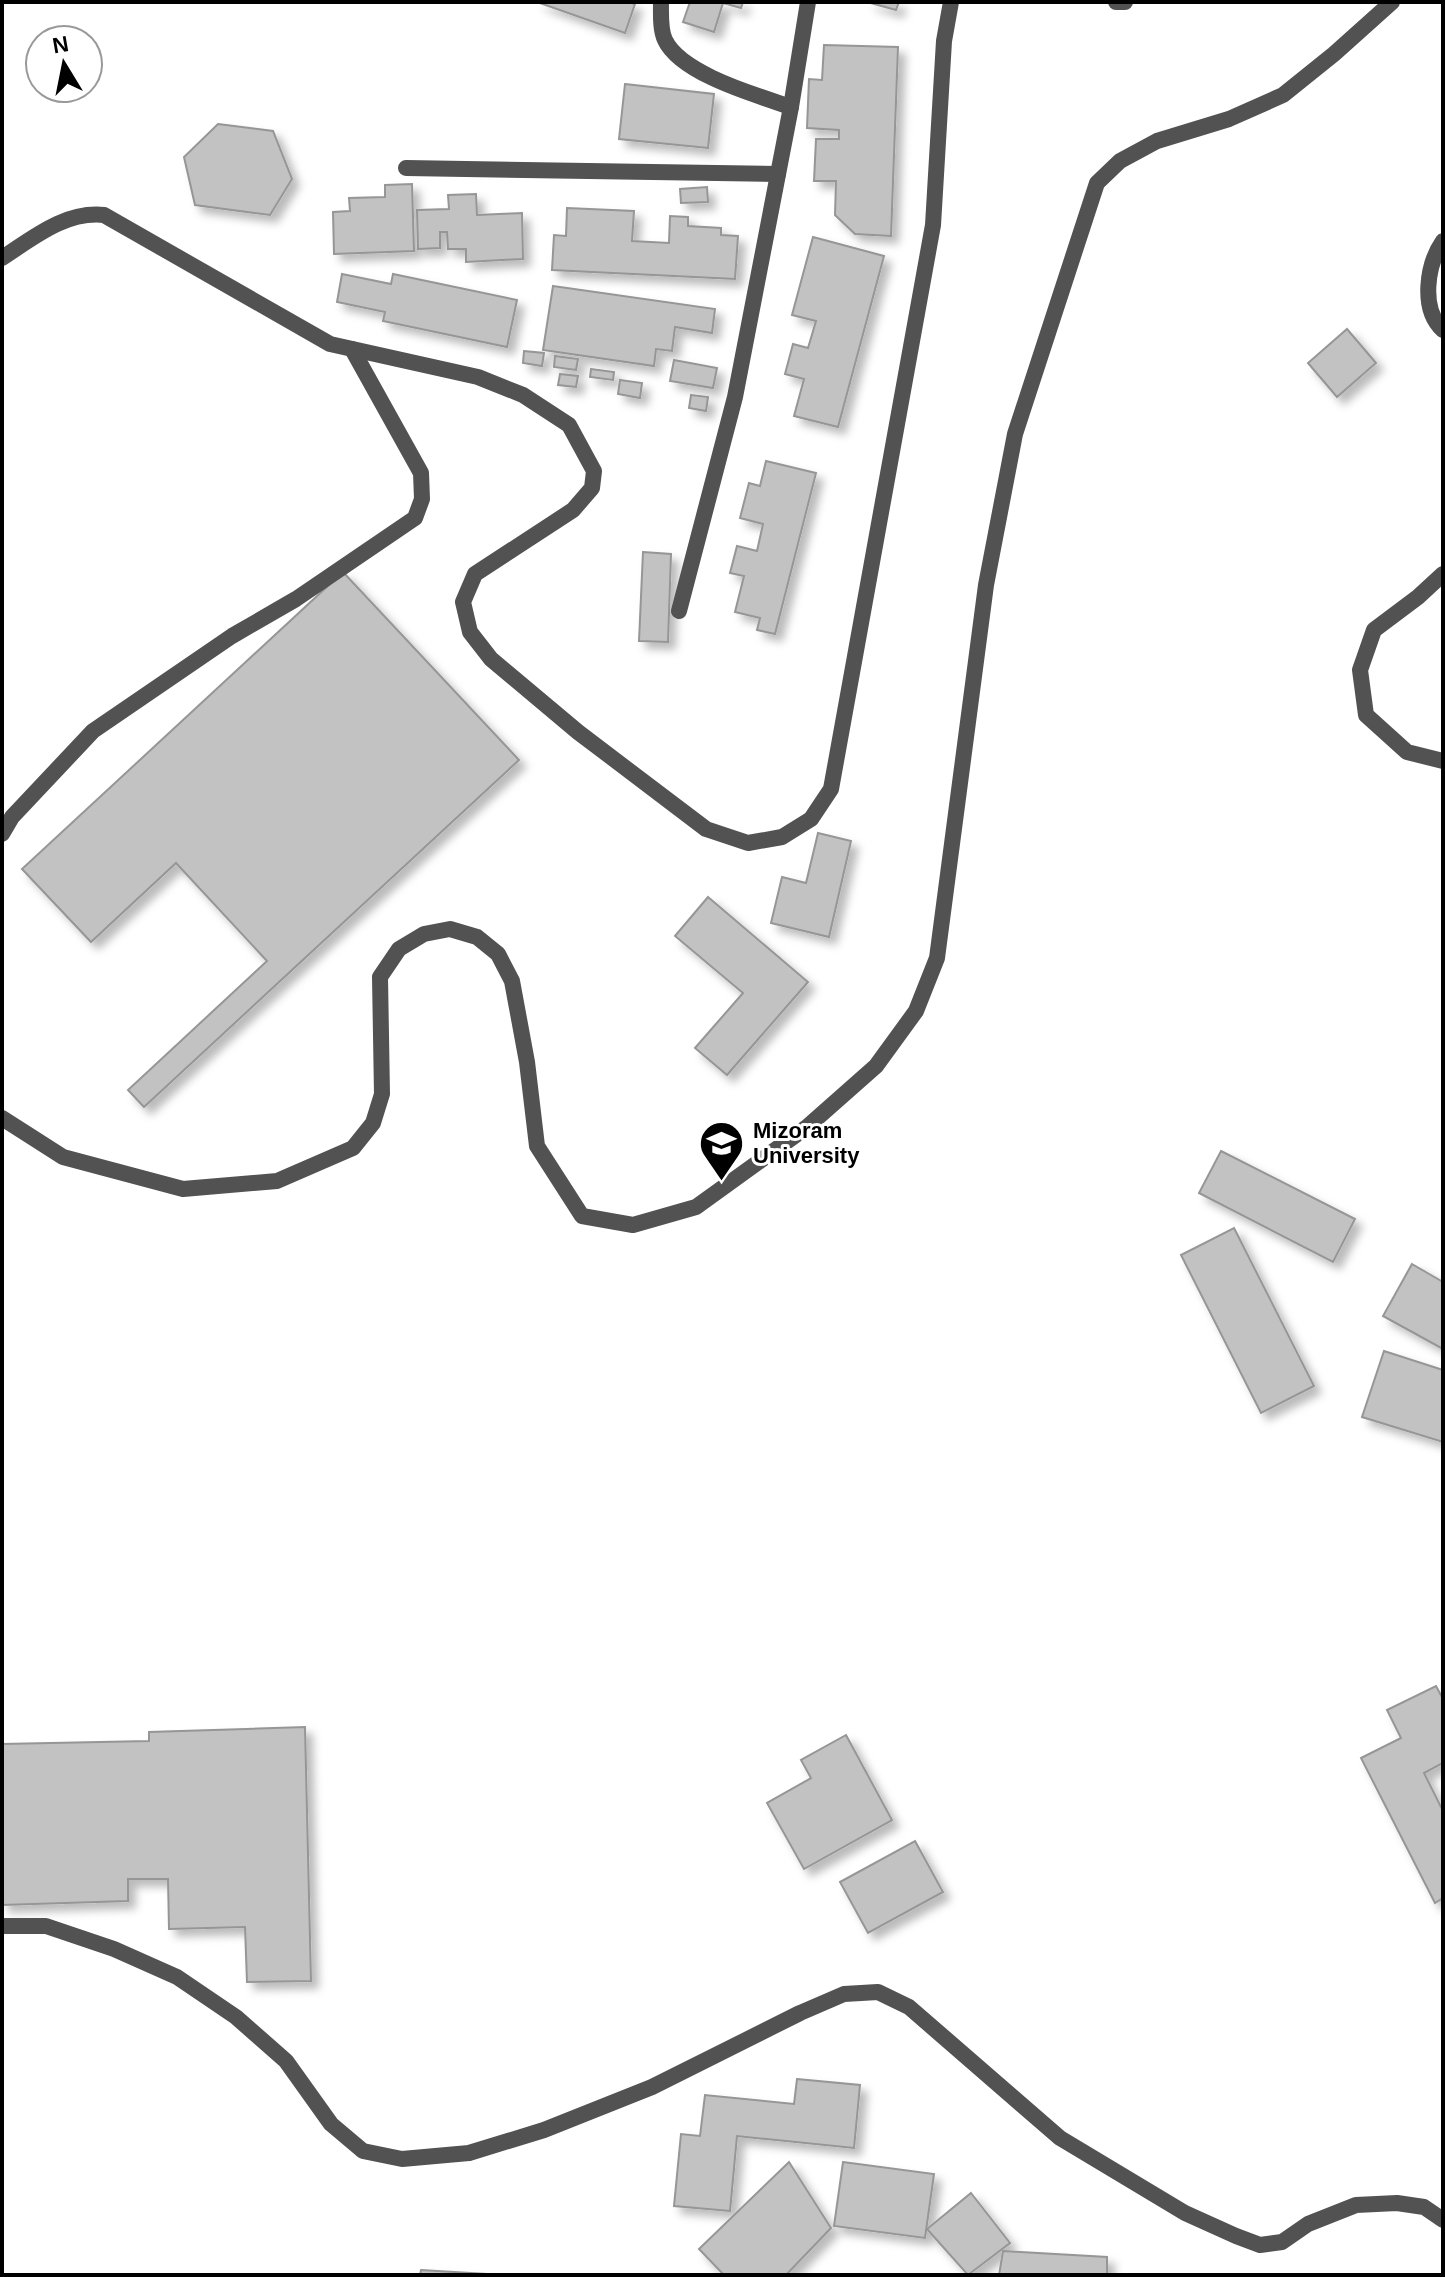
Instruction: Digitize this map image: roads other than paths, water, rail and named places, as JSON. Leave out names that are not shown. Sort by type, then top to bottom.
[{"type":"street","points":[[661,2],[664,38],[678,58],[728,86],[791,107]]},
{"type":"street","points":[[679,611],[735,397],[808,2]]},
{"type":"street","points":[[2,258],[68,219],[89,213],[104,215],[330,344],[478,377],[523,395],[569,425],[594,471],[592,488],[573,510],[475,574],[463,602],[470,632],[491,659],[567,723],[706,829],[748,843],[782,837],[811,819],[831,789],[933,225],[944,41],[951,2]]},
{"type":"street","points":[[1116,2],[1125,2]]},
{"type":"street","points":[[2,1118],[63,1157],[183,1189],[277,1181],[353,1148],[373,1123],[382,1094],[380,977],[399,949],[424,934],[450,929],[477,937],[498,954],[512,981],[527,1062],[537,1146],[582,1216],[633,1225],[696,1207],[807,1127],[876,1066],[916,1011],[937,958],[986,585],[1015,434],[1097,183],[1120,161],[1157,141],[1229,119],[1283,95],[1392,2]]},
{"type":"street","points":[[406,168],[778,174]]},
{"type":"street","points":[[1443,241],[1434,253],[1428,285],[1434,322],[1443,330]]},
{"type":"street","points":[[2,834],[12,817],[93,731],[232,636],[296,599],[415,518],[422,499],[421,473],[352,349]]},
{"type":"street","points":[[1443,574],[1374,630],[1360,670],[1366,715],[1407,752],[1443,761]]},
{"type":"street","points":[[2,1926],[46,1926],[114,1949],[177,1977],[236,2017],[286,2061],[331,2124],[363,2151],[402,2159],[469,2153],[544,2130],[652,2087],[844,1994],[878,1992],[909,2007],[1060,2138],[1185,2213],[1236,2236],[1260,2245],[1282,2242],[1308,2224],[1356,2205],[1397,2203],[1424,2207],[1443,2220]]},
{"type":"place","name":"Mizoram University","points":[[722,1182]]}]
